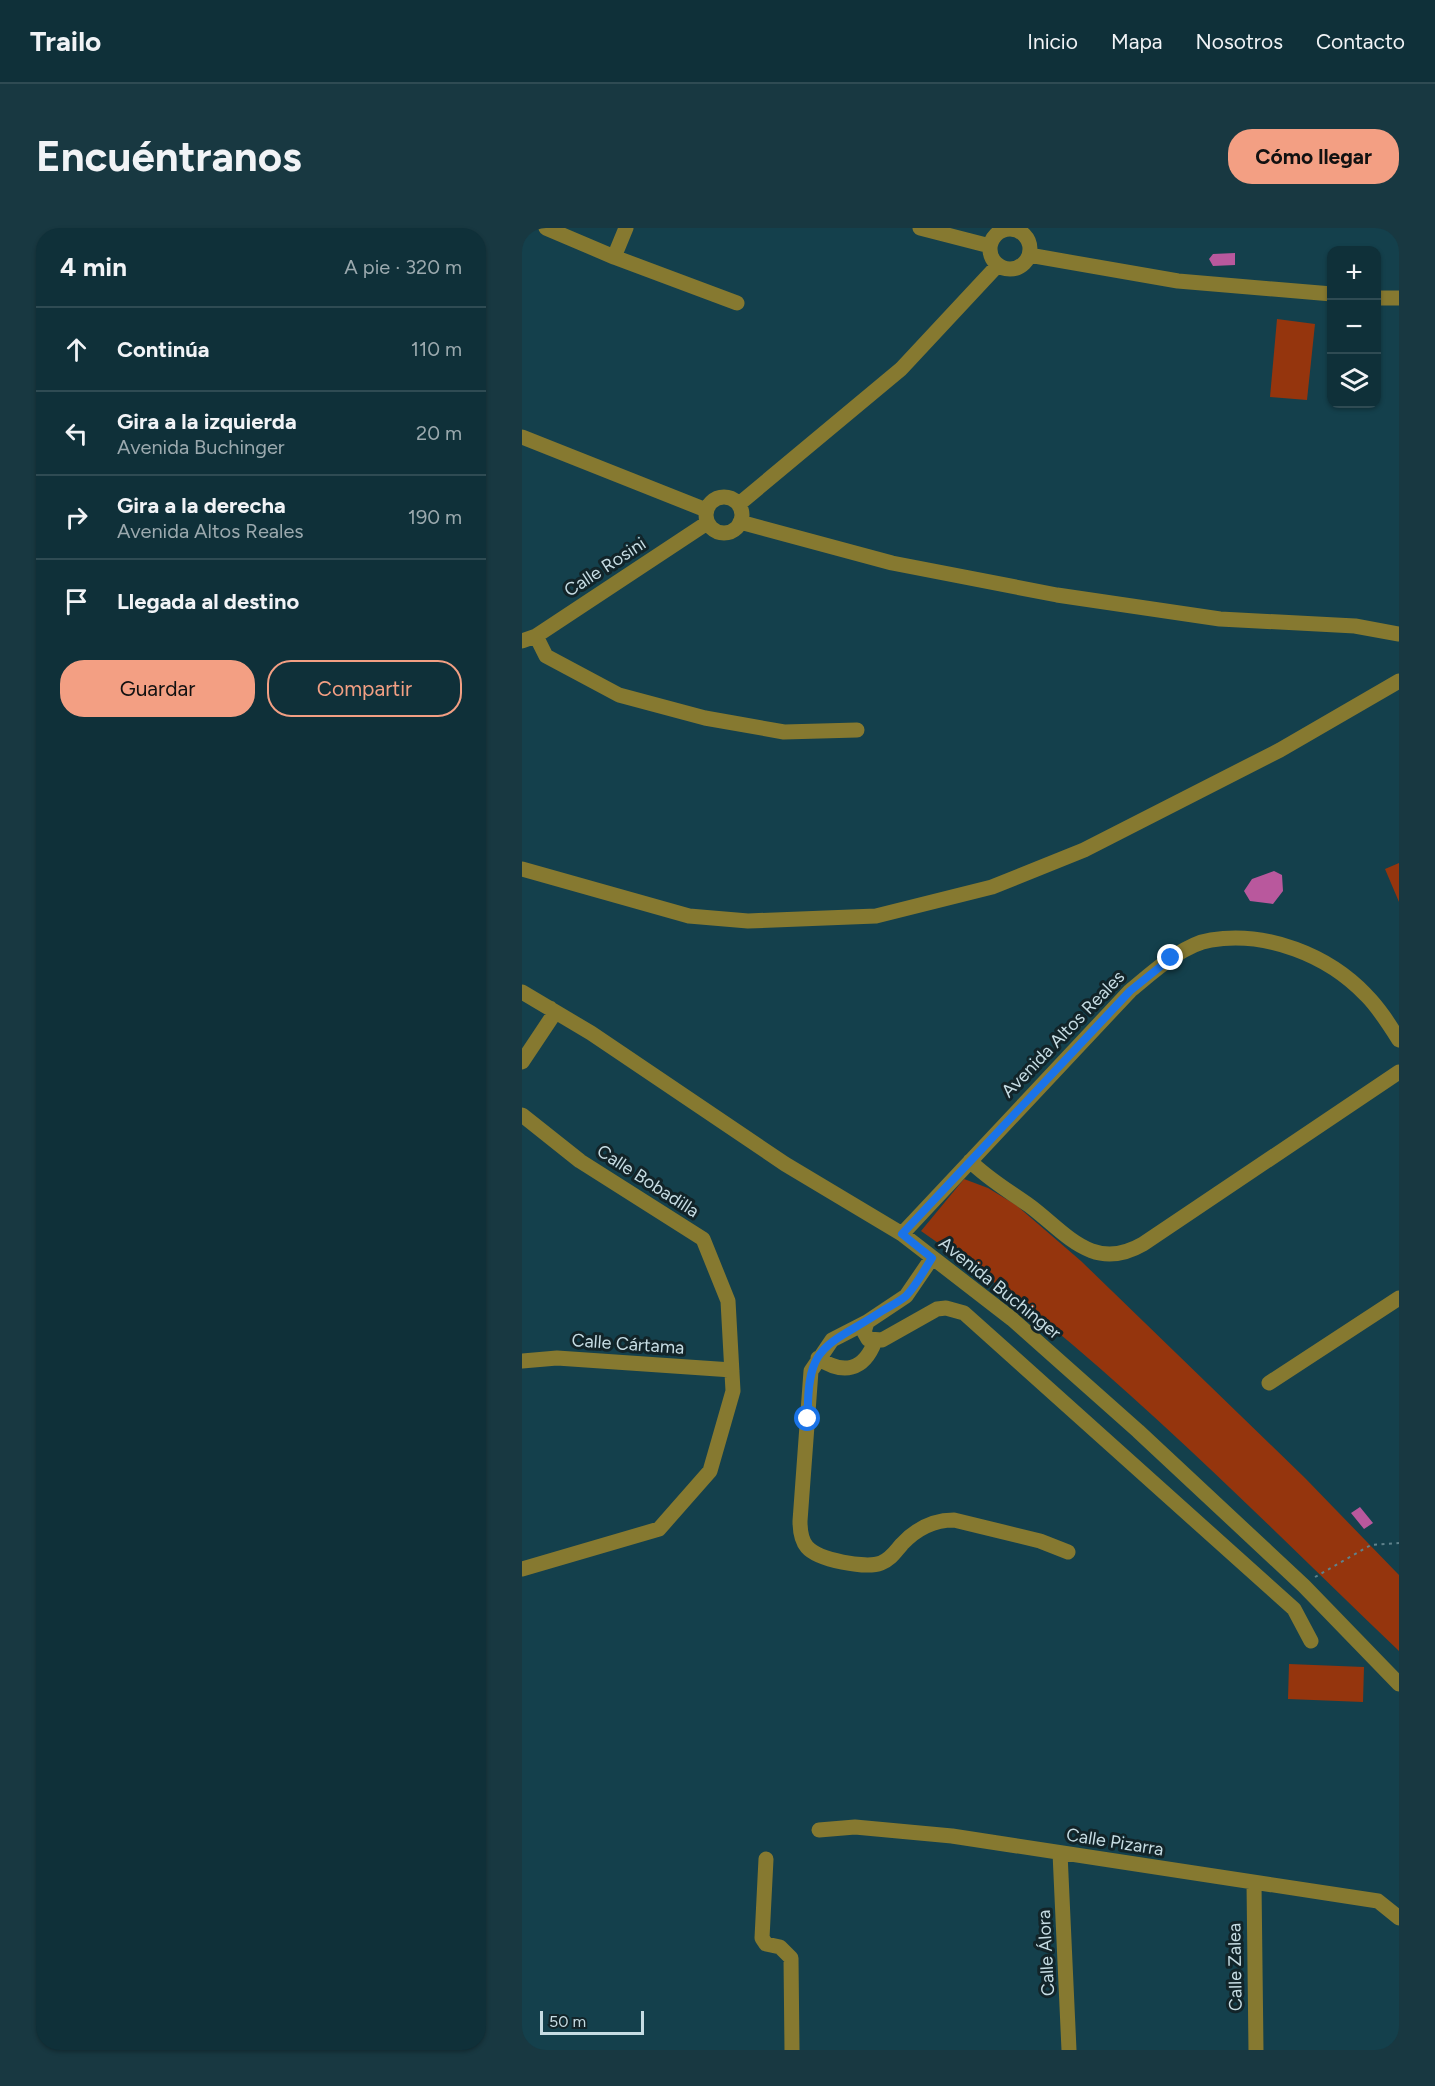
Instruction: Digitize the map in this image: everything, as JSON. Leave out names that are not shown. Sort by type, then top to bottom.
[{"type":"street","points":[[546,228],[614,257],[737,303]]},
{"type":"street","points":[[614,257],[626,228]]},
{"type":"street","points":[[920,228],[990,246]]},
{"type":"street","points":[[1002,231],[1025,231],[1029,243],[1029,255],[1021,266],[1014,269],[998,265],[990,254],[990,246],[996,235],[1002,231]]},
{"type":"street","points":[[1029,255],[1178,282],[1327,294]]},
{"type":"street","points":[[739,504],[901,369],[998,265]]},
{"type":"street","points":[[1381,298],[1399,298]]},
{"type":"street","points":[[522,437],[706,517],[713,529],[727,533],[740,522],[742,516],[739,504],[732,498],[722,496],[713,499],[706,517]]},
{"type":"street","name":"Calle Rosini","points":[[529,639],[706,517]]},
{"type":"street","points":[[740,522],[892,563],[1057,596],[1220,619],[1355,626],[1399,634]]},
{"type":"street","points":[[529,639],[546,656],[619,695],[705,718],[784,732],[857,730]]},
{"type":"street","points":[[522,869],[689,916],[748,921],[876,916],[992,887],[1084,850],[1280,750],[1399,681]]},
{"type":"street","name":"Avenida Altos Reales","points":[[902,1234],[1130,991],[1171,958],[1210,940],[1281,943],[1320,961],[1346,976],[1367,996],[1399,1040]]},
{"type":"street","name":"Avenida Buchinger","points":[[522,992],[591,1033],[785,1164],[902,1234],[1029,1334],[1138,1431],[1304,1586],[1399,1684]]},
{"type":"street","points":[[522,1062],[554,1014],[550,1008]]},
{"type":"street","points":[[970,1161],[1072,1242],[1101,1253],[1118,1254],[1143,1244],[1399,1072]]},
{"type":"street","name":"Calle Bobadilla","points":[[522,1115],[580,1161],[703,1239],[728,1301],[733,1391],[710,1471],[659,1529],[522,1569]]},
{"type":"street","points":[[932,1258],[906,1296],[867,1322],[832,1340],[818,1358],[808,1379],[800,1521],[801,1534],[806,1546],[815,1554],[856,1564],[879,1564],[890,1559],[913,1533],[943,1520],[976,1524],[1054,1545],[1068,1552]]},
{"type":"street","points":[[1269,1383],[1399,1298]]},
{"type":"street","points":[[818,1358],[837,1368],[855,1366],[866,1359],[875,1341],[937,1309],[946,1308],[964,1313],[1294,1609],[1311,1641]]},
{"type":"street","points":[[867,1322],[864,1332],[868,1339],[875,1341]]},
{"type":"street","name":"Calle Cártama","points":[[522,1361],[557,1358],[732,1370]]},
{"type":"street","name":"Calle Pizarra","points":[[819,1830],[855,1827],[952,1836],[1378,1901],[1399,1918]]},
{"type":"street","name":"Calle Álora","points":[[1060,1853],[1070,2050]]},
{"type":"street","points":[[766,1859],[762,1938],[766,1944],[780,1947],[791,1958],[792,2050]]},
{"type":"street","name":"Calle Zalea","points":[[1254,1882],[1256,2050]]},
{"type":"path","points":[[1304,1586],[1323,1570],[1371,1545],[1399,1543]]},
{"type":"shaded area","points":[[1235,253],[1235,265],[1213,266],[1209,259],[1213,254]]},
{"type":"shaded area","points":[[1277,319],[1315,324],[1307,400],[1270,397]]},
{"type":"shaded area","points":[[1399,863],[1399,902],[1385,869]]},
{"type":"shaded area","points":[[1274,871],[1282,875],[1283,891],[1273,904],[1250,901],[1244,891],[1252,879]]},
{"type":"shaded area","points":[[964,1179],[988,1188],[1016,1205],[1081,1261],[1305,1478],[1399,1575],[1399,1651],[1135,1399],[1043,1320],[983,1274],[921,1231]]},
{"type":"shaded area","points":[[1360,1507],[1373,1523],[1364,1529],[1351,1513]]},
{"type":"shaded area","points":[[1289,1664],[1364,1667],[1363,1702],[1288,1699]]},
{"type":"route","points":[[808,1419],[808,1379],[822,1351],[832,1340],[847,1330],[867,1322],[906,1296],[932,1258],[902,1234],[986,1141],[1130,991],[1171,958]]}]
